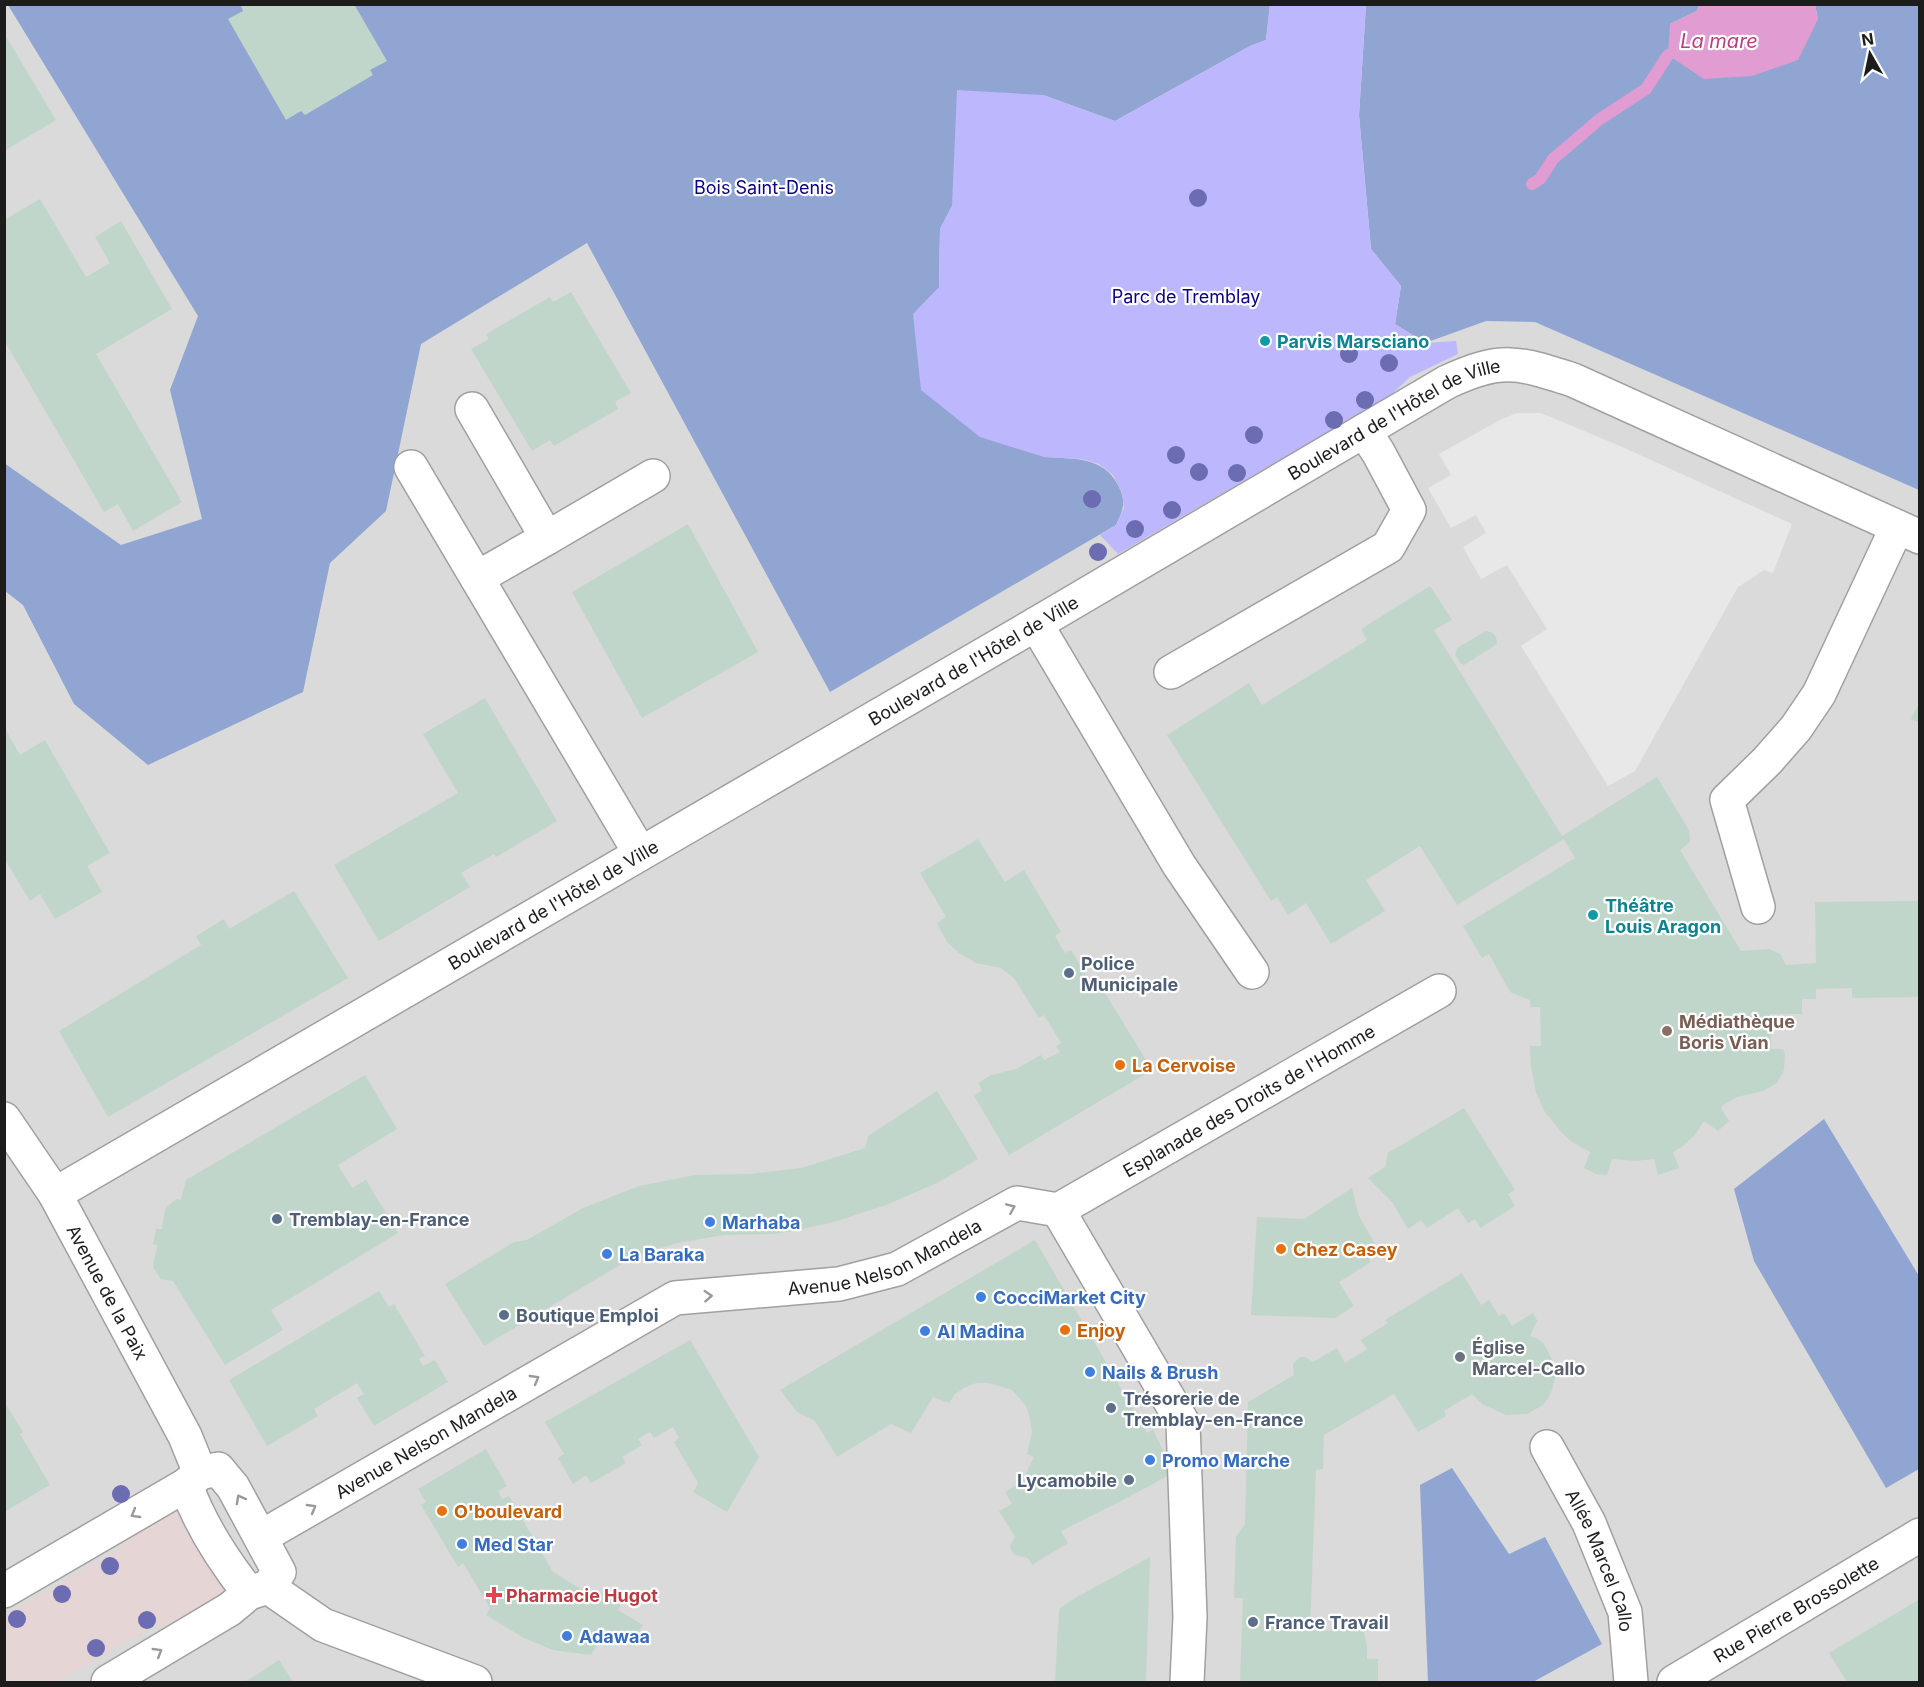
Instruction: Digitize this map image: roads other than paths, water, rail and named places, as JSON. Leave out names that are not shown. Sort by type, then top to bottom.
[{"type":"street","name":"Boulevard de l'Hôtel de Ville","points":[[55,1194],[1036,624],[1447,382],[1472,370],[1495,365],[1517,364],[1538,368],[1573,380],[1908,532]]},
{"type":"street","points":[[472,409],[547,538]]},
{"type":"street","points":[[1171,672],[1388,547],[1408,510],[1378,452],[1374,425]]},
{"type":"street","points":[[411,467],[640,853]]},
{"type":"street","points":[[477,578],[653,476]]},
{"type":"street","points":[[1758,907],[1727,801],[1767,761],[1819,694],[1908,532]]},
{"type":"street","points":[[1036,624],[1179,865],[1252,972]]},
{"type":"street","name":"Esplanade des Droits de l'Homme","points":[[1058,1210],[1439,991]]},
{"type":"street","name":"Avenue de la Paix","points":[[4,1119],[55,1194],[185,1436],[193,1479],[194,1507],[222,1558],[259,1590],[323,1625],[475,1683]]},
{"type":"street","name":"Avenue Nelson Mandela","points":[[261,1538],[675,1298],[839,1284],[897,1269],[1017,1203],[1058,1210]]},
{"type":"street","points":[[1058,1210],[1184,1423],[1190,1617],[1187,1683]]},
{"type":"street","name":"Allée Marcel Callo","points":[[1547,1447],[1589,1523],[1625,1612],[1631,1683]]},
{"type":"street","points":[[4,1591],[193,1479],[219,1469],[233,1487],[279,1572],[259,1590],[230,1609],[108,1683]]},
{"type":"street","name":"Rue Pierre Brossolette","points":[[1674,1683],[1920,1534]]},
{"type":"water","name":"La mare","points":[[1699,5],[1815,5],[1818,19],[1798,60],[1752,76],[1704,79],[1668,55],[1670,24],[1697,11]]},
{"type":"waterway","points":[[1532,184],[1540,179],[1553,159],[1600,119],[1646,89],[1668,55]]},
{"type":"place","name":"Parvis Marsciano","points":[[1265,341]]},
{"type":"place","name":"Théâtre Louis Aragon","points":[[1593,915]]},
{"type":"place","name":"Police Municipale","points":[[1069,973]]},
{"type":"place","name":"Médiathèque Boris Vian","points":[[1667,1031]]},
{"type":"place","name":"La Cervoise","points":[[1120,1065]]},
{"type":"place","name":"Tremblay-en-France","points":[[277,1219]]},
{"type":"place","name":"Marhaba","points":[[710,1222]]},
{"type":"place","name":"Chez Casey","points":[[1281,1249]]},
{"type":"place","name":"La Baraka","points":[[607,1254]]},
{"type":"place","name":"CocciMarket City","points":[[981,1297]]},
{"type":"place","name":"Boutique Emploi","points":[[504,1315]]},
{"type":"place","name":"Enjoy","points":[[1065,1330]]},
{"type":"place","name":"Al Madina","points":[[925,1331]]},
{"type":"place","name":"Église Marcel-Callo","points":[[1460,1357]]},
{"type":"place","name":"Nails & Brush","points":[[1090,1372]]},
{"type":"place","name":"Trésorerie de Tremblay-en-France","points":[[1111,1408]]},
{"type":"place","name":"Promo Marche","points":[[1150,1460]]},
{"type":"place","name":"Lycamobile","points":[[1129,1480]]},
{"type":"place","name":"O'boulevard","points":[[442,1511]]},
{"type":"place","name":"Med Star","points":[[462,1544]]},
{"type":"place","name":"Pharmacie Hugot","points":[[494,1595]]},
{"type":"place","name":"France Travail","points":[[1253,1622]]},
{"type":"place","name":"Adawaa","points":[[567,1636]]},
{"type":"park label","name":"Bois Saint-Denis","points":[[764,187]]},
{"type":"park label","name":"Parc de Tremblay","points":[[1186,296]]}]
